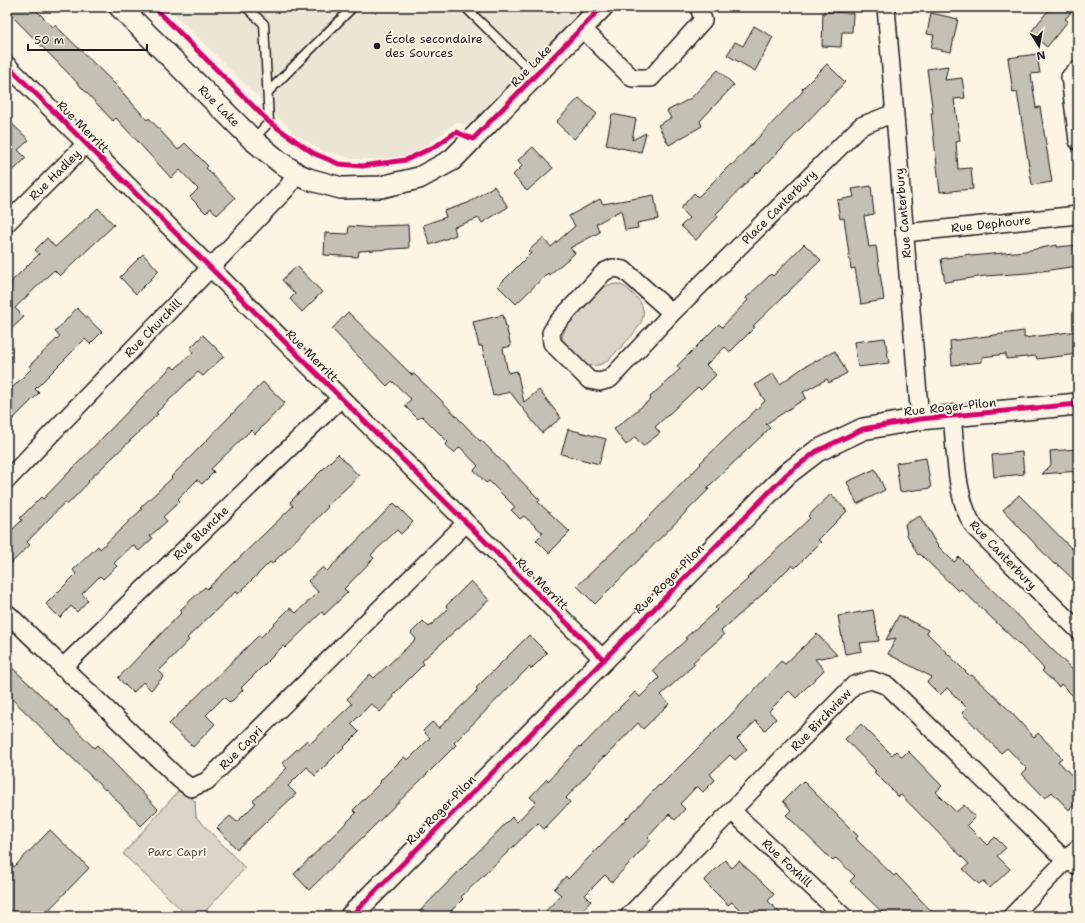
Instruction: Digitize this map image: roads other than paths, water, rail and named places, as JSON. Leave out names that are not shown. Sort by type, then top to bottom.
[{"type":"street","name":"Rue Lake","points":[[120,7],[253,140],[297,174],[322,184],[341,188],[381,187],[419,178],[452,160],[602,7]]},
{"type":"street","points":[[582,28],[632,78],[651,78],[704,20],[699,7]]},
{"type":"street","name":"Rue Canterbury","points":[[886,7],[920,419]]},
{"type":"street","name":"Rue Merritt","points":[[7,65],[604,660]]},
{"type":"street","points":[[1078,69],[1070,77],[1078,141]]},
{"type":"street","name":"Place Canterbury","points":[[672,313],[624,270],[613,268],[604,272],[556,324],[551,333],[552,343],[589,380],[599,382],[610,379],[672,313],[861,126],[894,113]]},
{"type":"street","name":"Rue Hadley","points":[[7,223],[86,144]]},
{"type":"street","name":"Rue Churchill","points":[[7,480],[287,188],[297,174]]},
{"type":"street","name":"Rue Dephoure","points":[[904,233],[1078,215]]},
{"type":"street","name":"Rue Blanche","points":[[62,668],[341,398]]},
{"type":"street","name":"Rue Roger-Pilon","points":[[351,916],[787,474],[817,451],[863,429],[920,419],[1078,404]]},
{"type":"street","name":"Rue Canterbury","points":[[952,416],[962,500],[968,518],[975,528],[1078,630]]},
{"type":"street","name":"Rue Capri","points":[[7,613],[62,668],[180,780],[191,788],[207,781],[466,523]]},
{"type":"street","name":"Rue Birchview","points":[[629,916],[854,685],[870,680],[888,686],[1072,864]]},
{"type":"street","name":"Rue Foxhill","points":[[732,811],[843,916]]},
{"type":"street","points":[[1012,916],[1072,864],[1078,848]]},
{"type":"lane","points":[[246,7],[264,24],[270,122],[253,140]]},
{"type":"lane","points":[[268,92],[353,7]]},
{"type":"lane","points":[[465,7],[535,76]]},
{"type":"place","name":"École secondaire des Sources","points":[[377,46]]},
{"type":"park label","name":"Parc Capri","points":[[177,852]]}]
